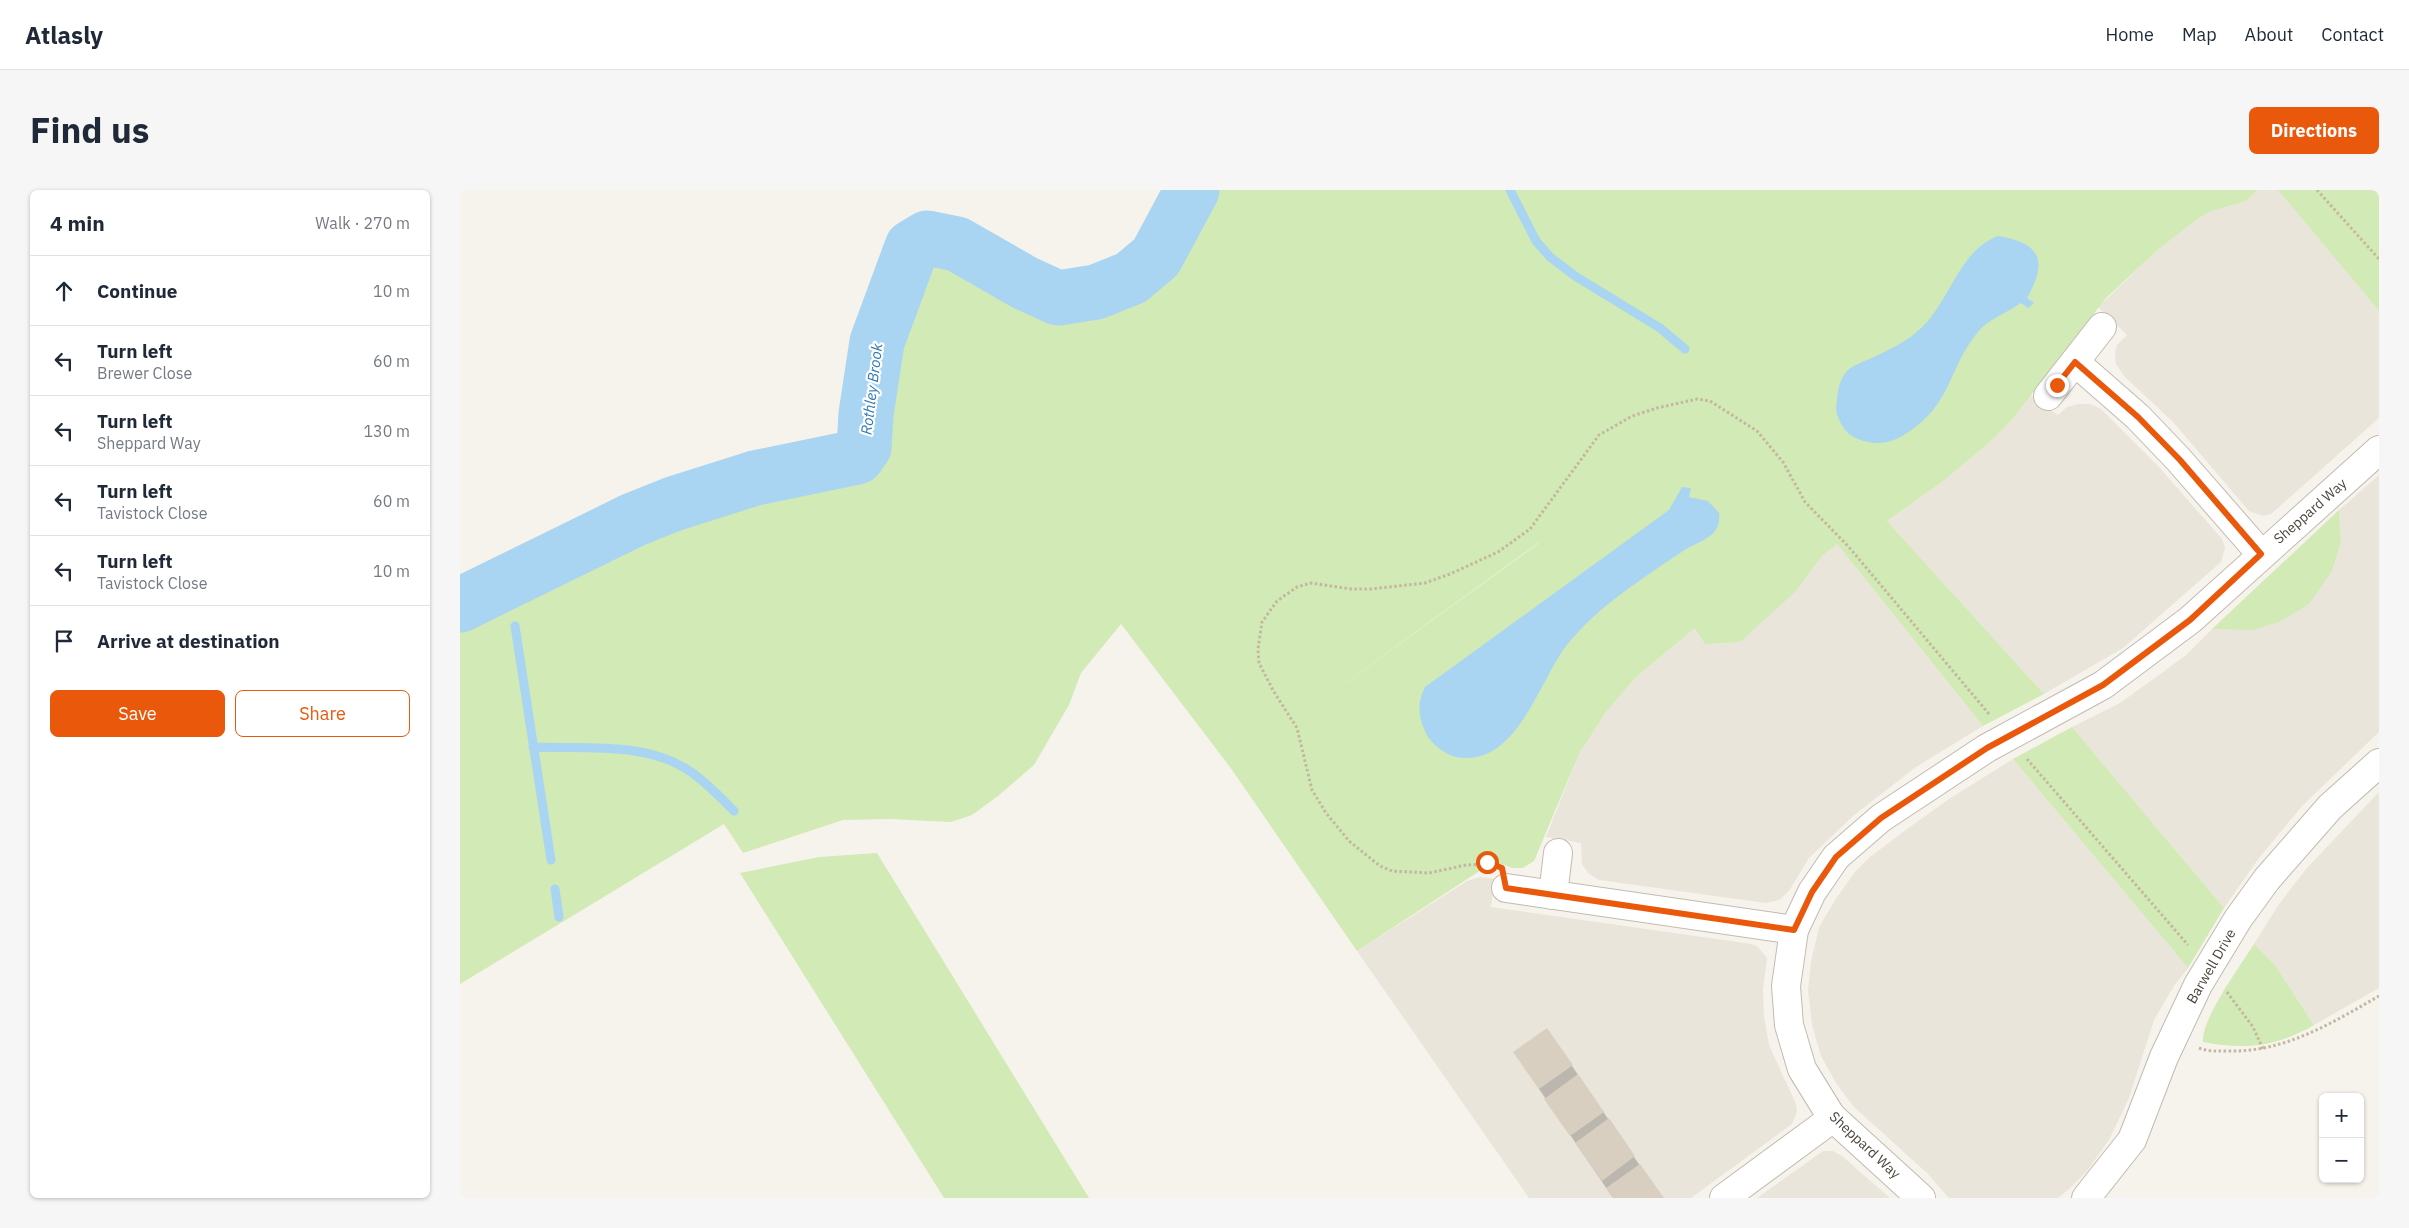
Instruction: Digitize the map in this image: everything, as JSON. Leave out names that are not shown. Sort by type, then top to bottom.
[{"type":"street","points":[[2048,396],[2102,327]]},
{"type":"street","points":[[2075,362],[2138,417],[2180,460],[2261,554]]},
{"type":"street","name":"Sheppard Way","points":[[1921,1198],[1833,1118],[1802,1070],[1789,1025],[1786,986],[1794,930],[1812,892],[1836,857],[1881,818],[1948,772],[2008,736],[2103,685],[2190,620],[2261,554],[2379,450]]},
{"type":"street","name":"Barwell Drive","points":[[2086,1198],[2132,1140],[2173,1039],[2208,968],[2238,919],[2267,879],[2330,807],[2379,763]]},
{"type":"street","points":[[1553,895],[1558,853]]},
{"type":"street","points":[[1506,888],[1794,930]]},
{"type":"street","points":[[1724,1198],[1833,1118]]},
{"type":"path","points":[[2317,190],[2379,258]]},
{"type":"path","points":[[1506,888],[1502,868],[1487,862],[1429,873],[1392,872],[1380,866],[1349,841],[1326,813],[1312,790],[1297,728],[1274,692],[1260,662],[1258,649],[1262,622],[1277,601],[1297,587],[1311,583],[1371,590],[1425,583],[1498,552],[1530,528],[1599,435],[1632,416],[1657,408],[1698,399],[1710,401],[1757,431],[1782,462],[1805,502],[1848,546],[2008,736],[2208,968],[2252,1027],[2263,1049]]},
{"type":"path","points":[[2173,1039],[2208,1051],[2263,1049],[2296,1040],[2314,1032],[2379,996]]},
{"type":"shaded area","points":[[2258,190],[2278,190],[2379,311],[2379,418],[2271,514],[2263,516],[2249,511],[2174,423],[2124,376],[2116,364],[2115,353],[2117,345],[2127,335],[2098,307],[2159,249],[2196,220],[2209,212],[2246,201]]},
{"type":"shaded area","points":[[2029,394],[2058,415],[2067,407],[2078,404],[2090,404],[2101,409],[2159,467],[2222,539],[2225,548],[2221,562],[2123,648],[2044,694],[1887,521],[1942,482],[1990,442],[2010,422]]},
{"type":"shaded area","points":[[2379,475],[2379,732],[2302,806],[2259,858],[2224,908],[2072,727],[2120,703],[2186,655],[2212,629],[2254,629],[2332,571],[2341,543],[2339,510]]},
{"type":"shaded area","points":[[1837,544],[1983,726],[1916,767],[1853,816],[1809,858],[1789,891],[1779,900],[1766,903],[1599,880],[1588,873],[1582,864],[1581,843],[1546,837],[1579,754],[1606,712],[1636,677],[1696,627],[1796,591],[1822,556]]},
{"type":"shaded area","points":[[2013,759],[2188,968],[2174,986],[2154,1020],[2129,1098],[2109,1140],[2087,1171],[2068,1190],[2058,1198],[1949,1198],[1928,1174],[1853,1106],[1836,1083],[1821,1056],[1812,1025],[1808,990],[1811,962],[1819,927],[1855,872],[1870,857],[1949,799]]},
{"type":"shaded area","points":[[2379,792],[2379,988],[2314,1025],[2275,965],[2254,944],[2279,904],[2307,868]]},
{"type":"shaded area","points":[[1480,877],[1495,879],[1491,907],[1752,944],[1758,947],[1767,958],[1763,990],[1764,1016],[1769,1045],[1796,1104],[1797,1112],[1792,1124],[1691,1198],[1529,1198],[1357,951],[1467,881]]},
{"type":"shaded area","points":[[1823,1151],[1833,1151],[1842,1156],[1890,1198],[1757,1198]]},
{"type":"green space","points":[[1194,190],[2258,190],[2246,201],[2209,212],[2159,249],[2106,298],[2010,422],[1990,442],[1942,482],[1887,521],[2044,694],[1983,726],[1837,544],[1822,556],[1796,591],[1740,642],[1705,644],[1695,628],[1636,677],[1606,712],[1579,754],[1534,861],[1523,868],[1512,868],[1502,864],[1481,870],[1357,951],[1230,767],[1121,624],[1081,673],[1069,705],[1034,765],[998,796],[972,815],[951,822],[891,819],[843,820],[743,853],[724,824],[460,984],[460,611],[537,581],[655,523],[724,499],[857,466],[875,453],[878,436],[883,361],[908,300],[927,238],[1033,286],[1087,293],[1131,278],[1170,231]],"holes":[[[1538,543],[1539,543],[1271,737]]]},
{"type":"green space","points":[[2278,190],[2379,190],[2379,311]]},
{"type":"green space","points":[[2339,510],[2341,543],[2332,571],[2309,604],[2281,621],[2254,630],[2212,629]]},
{"type":"green space","points":[[2072,727],[2224,908],[2188,968],[2013,759]]},
{"type":"green space","points":[[877,853],[1089,1198],[944,1198],[740,873],[819,857]]},
{"type":"green space","points":[[2254,944],[2275,965],[2314,1025],[2287,1038],[2260,1045],[2233,1046],[2203,1042],[2208,1020],[2215,1006]]},
{"type":"water","points":[[1998,236],[2024,243],[2032,249],[2036,256],[2038,264],[2037,274],[2027,298],[2034,303],[2028,308],[2021,303],[1981,328],[1968,346],[1948,386],[1933,410],[1922,422],[1907,433],[1883,443],[1862,441],[1852,436],[1842,425],[1836,410],[1839,387],[1847,371],[1898,345],[1919,330],[1930,319],[1973,253],[1984,243]]},
{"type":"water","points":[[1682,487],[1691,488],[1689,497],[1708,501],[1719,513],[1718,526],[1713,534],[1683,551],[1638,581],[1588,622],[1566,646],[1523,720],[1495,750],[1477,757],[1456,757],[1433,743],[1425,731],[1420,714],[1421,698],[1425,687],[1669,510]]},
{"type":"building","points":[[1547,1028],[1573,1065],[1539,1089],[1513,1052]]},
{"type":"building","points":[[1578,1074],[1604,1112],[1570,1136],[1544,1099]]},
{"type":"building","points":[[1609,1118],[1635,1156],[1602,1181],[1575,1143]]},
{"type":"building","points":[[1640,1164],[1664,1198],[1613,1198],[1606,1188]]},
{"type":"waterway","name":"Rothley Brook","points":[[460,605],[633,520],[673,504],[755,478],[857,457],[864,447],[866,414],[877,342],[912,247],[927,238],[957,244],[1025,283],[1058,298],[1096,292],[1131,278],[1156,257],[1192,190]]},
{"type":"waterway","points":[[1510,190],[1536,241],[1550,257],[1575,276],[1660,328],[1685,349]]},
{"type":"waterway","points":[[515,626],[551,860]]},
{"type":"waterway","points":[[533,747],[615,749],[655,755],[674,762],[691,772],[734,811]]},
{"type":"waterway","points":[[555,889],[559,917]]},
{"type":"route","points":[[1487,862],[1502,868],[1506,888],[1794,930],[1812,892],[1836,857],[1881,818],[1987,748],[2103,685],[2190,620],[2261,554],[2180,460],[2138,417],[2075,362],[2057,385]]}]
